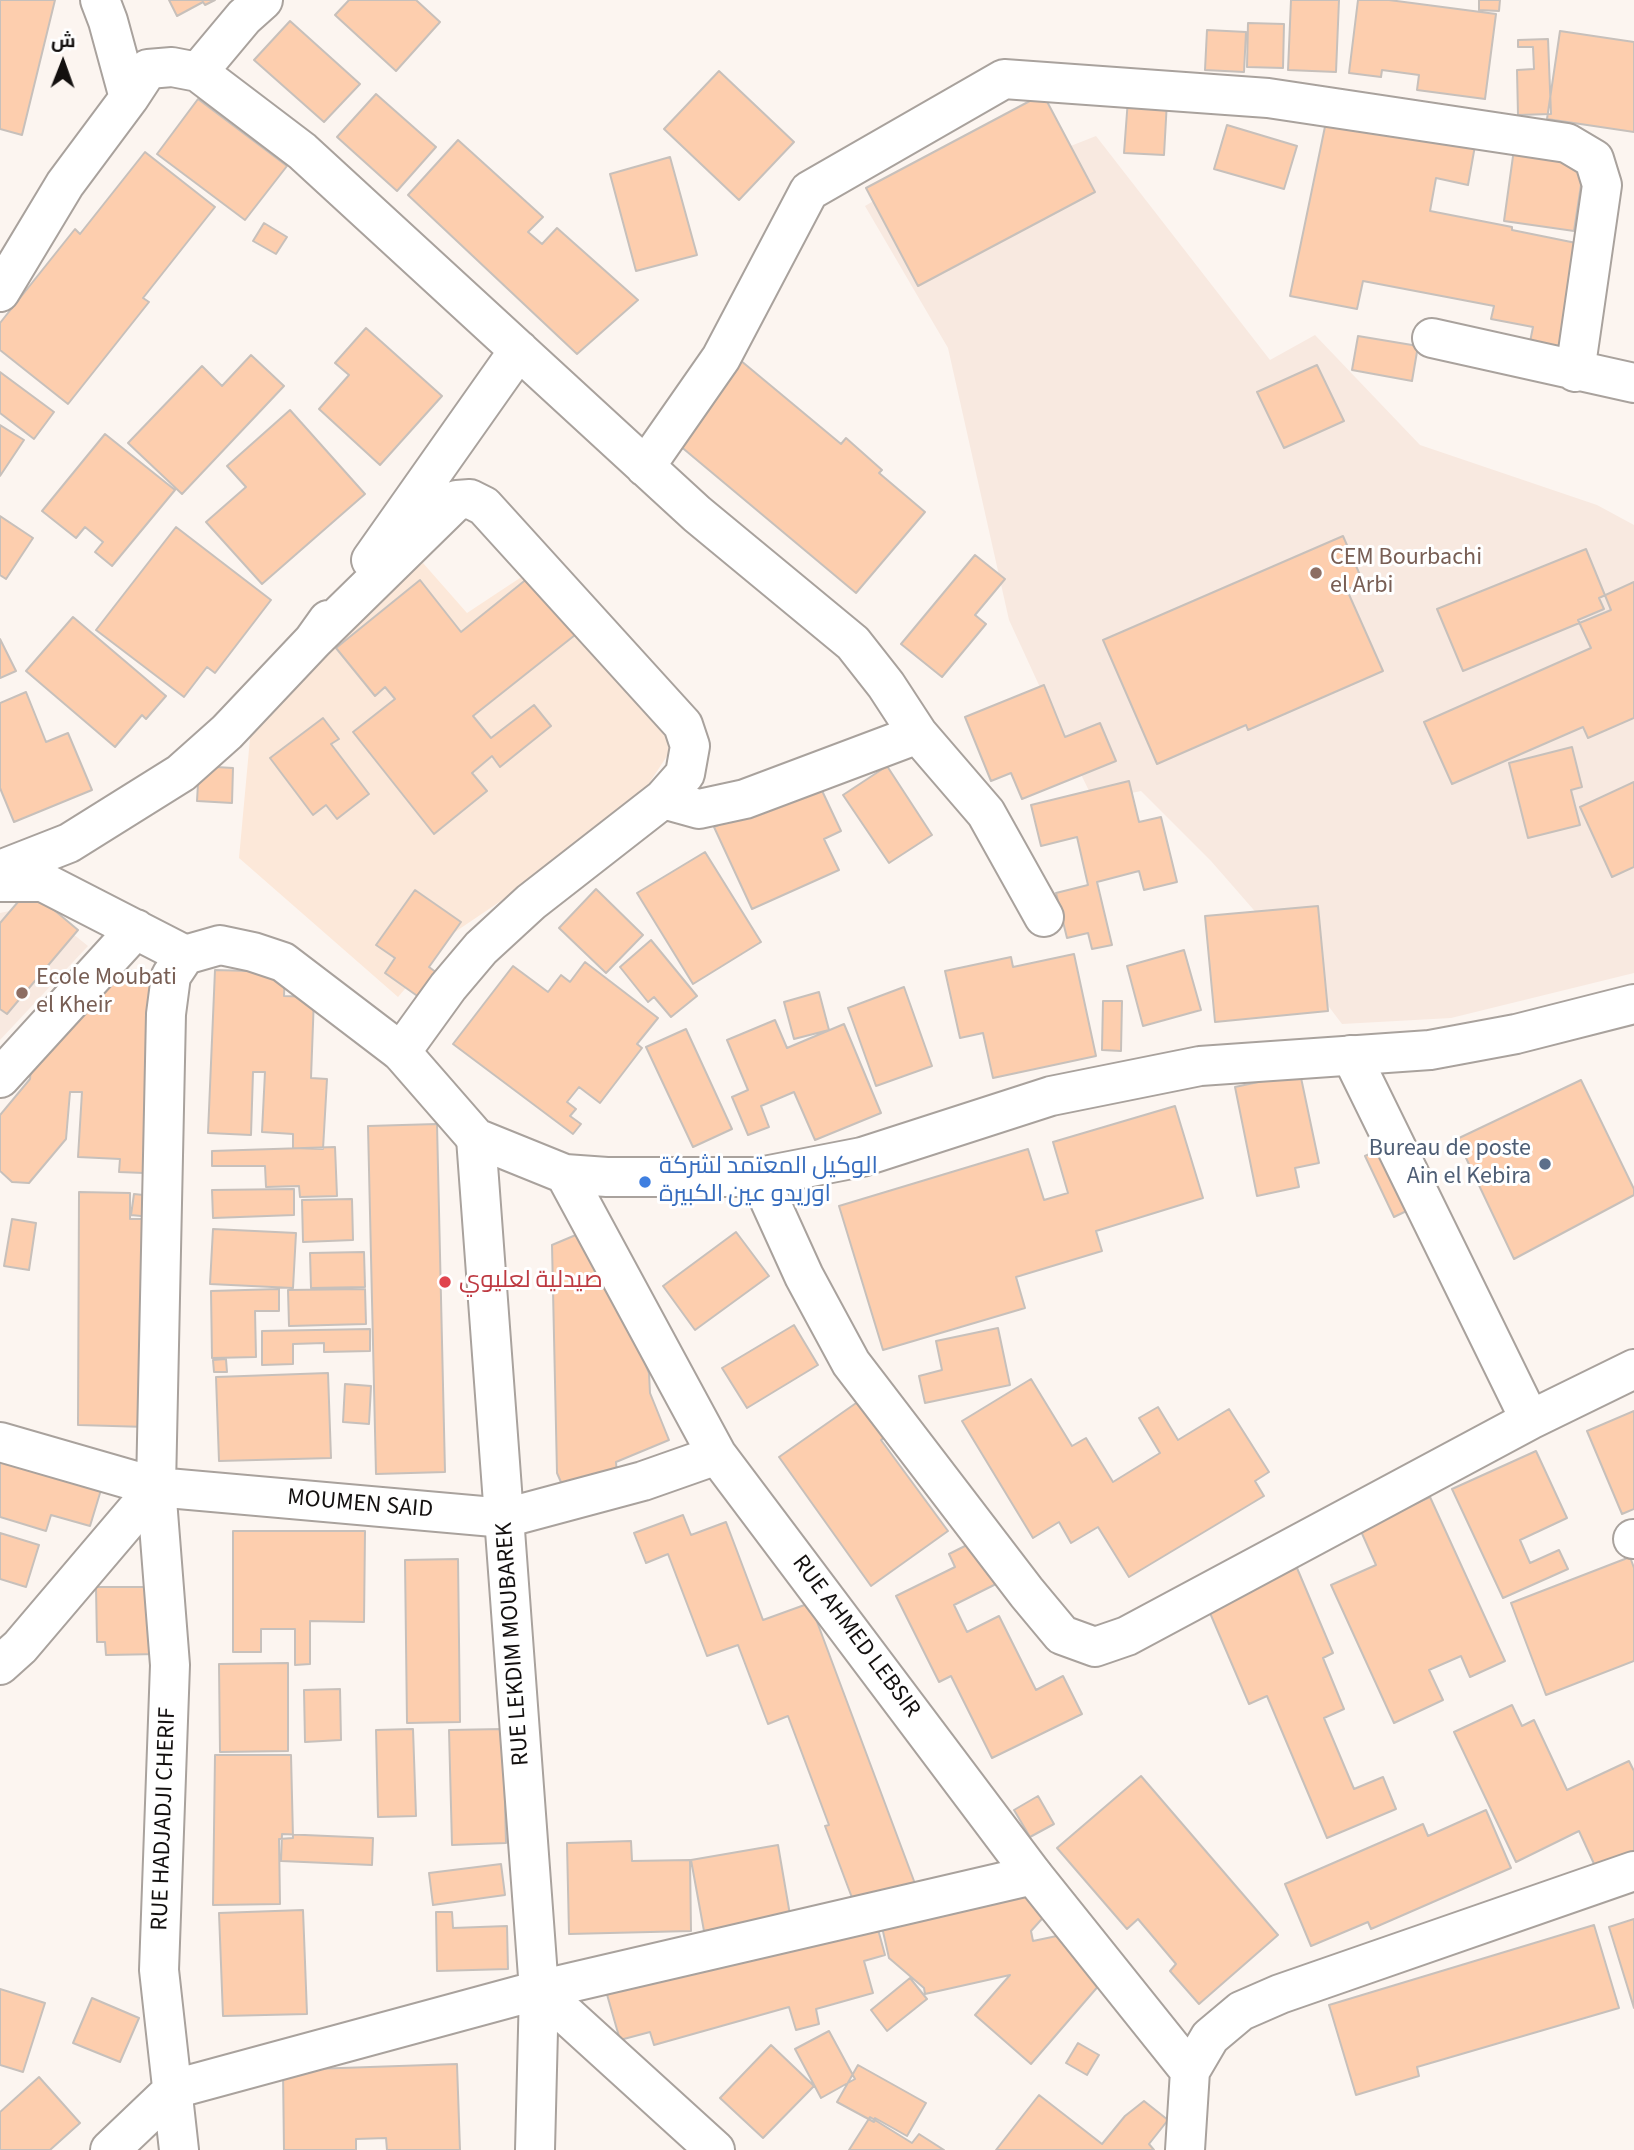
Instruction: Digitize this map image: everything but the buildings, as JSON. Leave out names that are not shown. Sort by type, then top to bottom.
[{"type":"street","points":[[100,0],[129,98]]},
{"type":"street","points":[[198,72],[244,17],[263,0]]},
{"type":"street","points":[[0,292],[65,184],[148,69],[172,67],[198,72],[302,151],[697,514],[853,643],[886,685],[918,734],[986,813],[1044,917]]},
{"type":"street","points":[[645,467],[721,358],[810,191],[1004,79],[1268,98],[1567,144],[1594,159],[1602,185],[1575,372]]},
{"type":"street","points":[[1432,338],[1634,383]]},
{"type":"street","points":[[313,641],[519,349]]},
{"type":"street","points":[[0,870],[69,843],[181,773],[227,732],[313,641],[457,500],[470,499],[484,506],[683,725],[690,746],[685,774],[663,799],[531,902],[481,948],[448,987],[401,1052]]},
{"type":"street","points":[[663,799],[699,809],[745,799],[918,734]]},
{"type":"street","points":[[0,882],[43,882],[185,956],[220,945],[283,961],[401,1052],[476,1138],[565,1174],[607,1177],[759,1177],[862,1157],[1051,1096],[1119,1082],[1200,1066],[1430,1050],[1504,1037],[1634,1004]]},
{"type":"street","points":[[0,1078],[136,929]]},
{"type":"street","name":"RUE HADJADJI CHERIF","points":[[179,2150],[159,1970],[170,1665],[156,1487],[166,1014],[171,976],[185,956]]},
{"type":"street","points":[[1351,1055],[1530,1420]]},
{"type":"street","name":"RUE LEKDIM MOUBAREK","points":[[476,1138],[539,1990],[536,2150]]},
{"type":"street","name":"RUE AHMED LEBSIR","points":[[565,1174],[717,1455],[1033,1875],[1189,2071]]},
{"type":"street","points":[[759,1177],[804,1276],[851,1363],[1062,1635],[1095,1647],[1127,1636],[1530,1420],[1634,1369]]},
{"type":"street","name":"MOUMEN SAID","points":[[0,1442],[156,1487],[505,1518],[643,1481],[717,1455]]},
{"type":"street","points":[[0,1665],[20,1647],[156,1487]]},
{"type":"street","points":[[1185,2150],[1189,2071],[1210,2038],[1241,2011],[1280,1994],[1634,1871]]},
{"type":"street","points":[[110,2150],[174,2089],[539,1990],[1033,1875]]},
{"type":"street","points":[[539,1990],[715,2150]]},
{"type":"shaded area","name":"CEM Bourbachi el Arbi","points":[[1029,110],[1058,151],[1096,136],[1270,360],[1315,335],[1420,445],[1597,505],[1634,525],[1634,973],[1451,1018],[1342,1024],[1266,924],[1211,861],[1141,791],[1094,801],[1009,620],[948,348],[865,206]]},
{"type":"shaded area","points":[[423,563],[467,613],[529,572],[662,716],[673,747],[640,797],[560,861],[452,934],[398,997],[239,858],[252,717],[333,633]]},
{"type":"shaded area","name":"Ecole Moubati el Kheir","points":[[37,905],[88,946],[0,1040],[0,913]]},
{"type":"place","name":"CEM Bourbachi el Arbi","points":[[1316,573]]},
{"type":"place","name":"Ecole Moubati el Kheir","points":[[22,993]]},
{"type":"place","name":"Bureau de poste Ain el Kebira","points":[[1545,1164]]},
{"type":"place","name":"الوكيل المعتمد لشركة اوريدو عين الكبيرة","points":[[645,1182]]},
{"type":"place","name":"صيدلية لعليوي","points":[[445,1282]]}]
